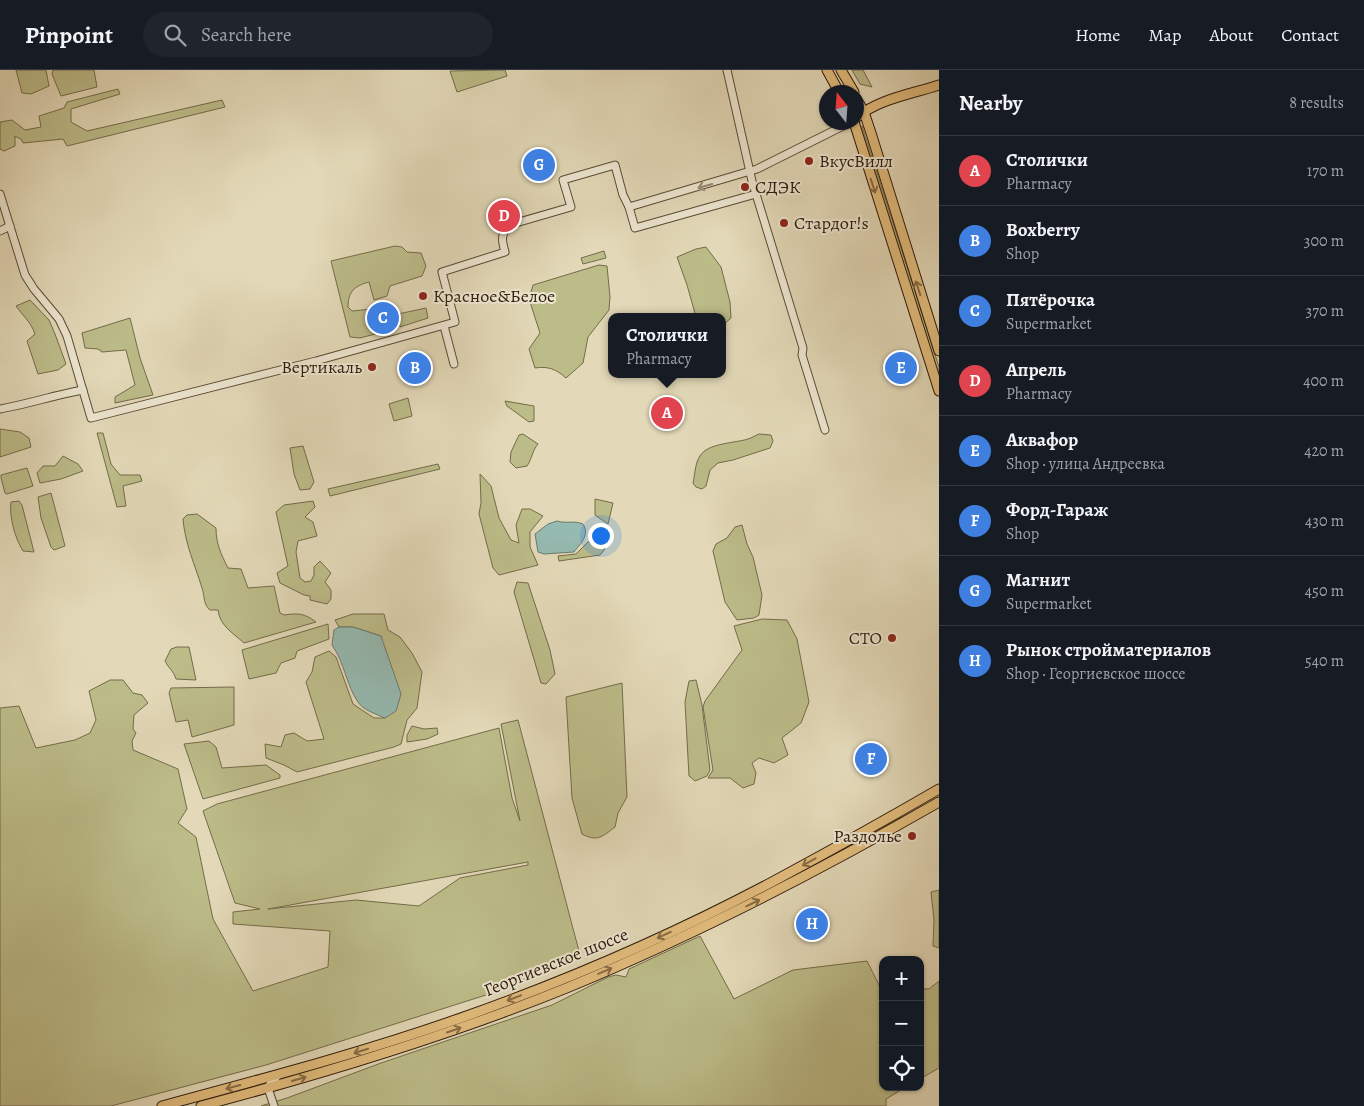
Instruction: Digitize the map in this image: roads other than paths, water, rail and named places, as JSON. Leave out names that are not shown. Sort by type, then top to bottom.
[{"type":"main road","points":[[827,70],[835,85]]},
{"type":"main road","points":[[841,70],[850,85]]},
{"type":"main road","points":[[864,114],[884,103],[939,85]]},
{"type":"main road","points":[[864,115],[939,91]]},
{"type":"main road","points":[[864,128],[939,351]]},
{"type":"main road","points":[[855,130],[939,391]]},
{"type":"main road","name":"Георгиевское шоссе","points":[[162,1106],[365,1050],[459,1019],[600,963],[663,935],[771,882],[939,789]]},
{"type":"main road","name":"Георгиевское шоссе","points":[[201,1106],[401,1048],[567,988],[674,941],[778,891],[939,802]]},
{"type":"street","points":[[726,70],[756,194],[803,348],[802,355],[825,430]]},
{"type":"street","points":[[629,207],[751,171],[836,130]]},
{"type":"street","points":[[0,194],[24,274],[34,289],[60,319],[67,336],[91,418],[316,361],[455,322],[442,272],[505,252],[501,238],[504,230],[509,225],[571,207],[563,180],[615,164],[623,195],[629,207],[635,228],[756,194]]},
{"type":"street","points":[[0,231],[10,226]]},
{"type":"street","points":[[444,326],[454,364]]},
{"type":"street","points":[[0,409],[83,390]]},
{"type":"street","points":[[899,812],[904,812],[907,815],[905,822]]},
{"type":"street","points":[[274,1106],[268,1088],[271,1082],[280,1074]]},
{"type":"water","points":[[557,521],[583,524],[586,532],[582,542],[574,552],[544,554],[538,552],[535,534],[548,524]]},
{"type":"water","points":[[339,627],[353,627],[381,636],[401,694],[396,711],[385,718],[363,707],[354,695],[340,659],[332,645],[334,630]]},
{"type":"place","name":"ВкусВилл","points":[[809,161]]},
{"type":"place","name":"Магнит","points":[[539,165]]},
{"type":"place","name":"СДЭК","points":[[745,187]]},
{"type":"place","name":"Апрель","points":[[504,216]]},
{"type":"place","name":"Стардог!s","points":[[784,223]]},
{"type":"place","name":"Красное&Белое","points":[[423,296]]},
{"type":"place","name":"Пятёрочка","points":[[383,318]]},
{"type":"place","name":"Вертикаль","points":[[372,367]]},
{"type":"place","name":"Boxberry","points":[[415,368]]},
{"type":"place","name":"Аквафор","points":[[901,368]]},
{"type":"place","name":"Столички","points":[[667,413]]},
{"type":"place","name":"СТО","points":[[892,638]]},
{"type":"place","name":"Форд-Гараж","points":[[871,759]]},
{"type":"place","name":"Раздолье","points":[[912,836]]},
{"type":"place","name":"Рынок стройматериалов","points":[[812,924]]}]
